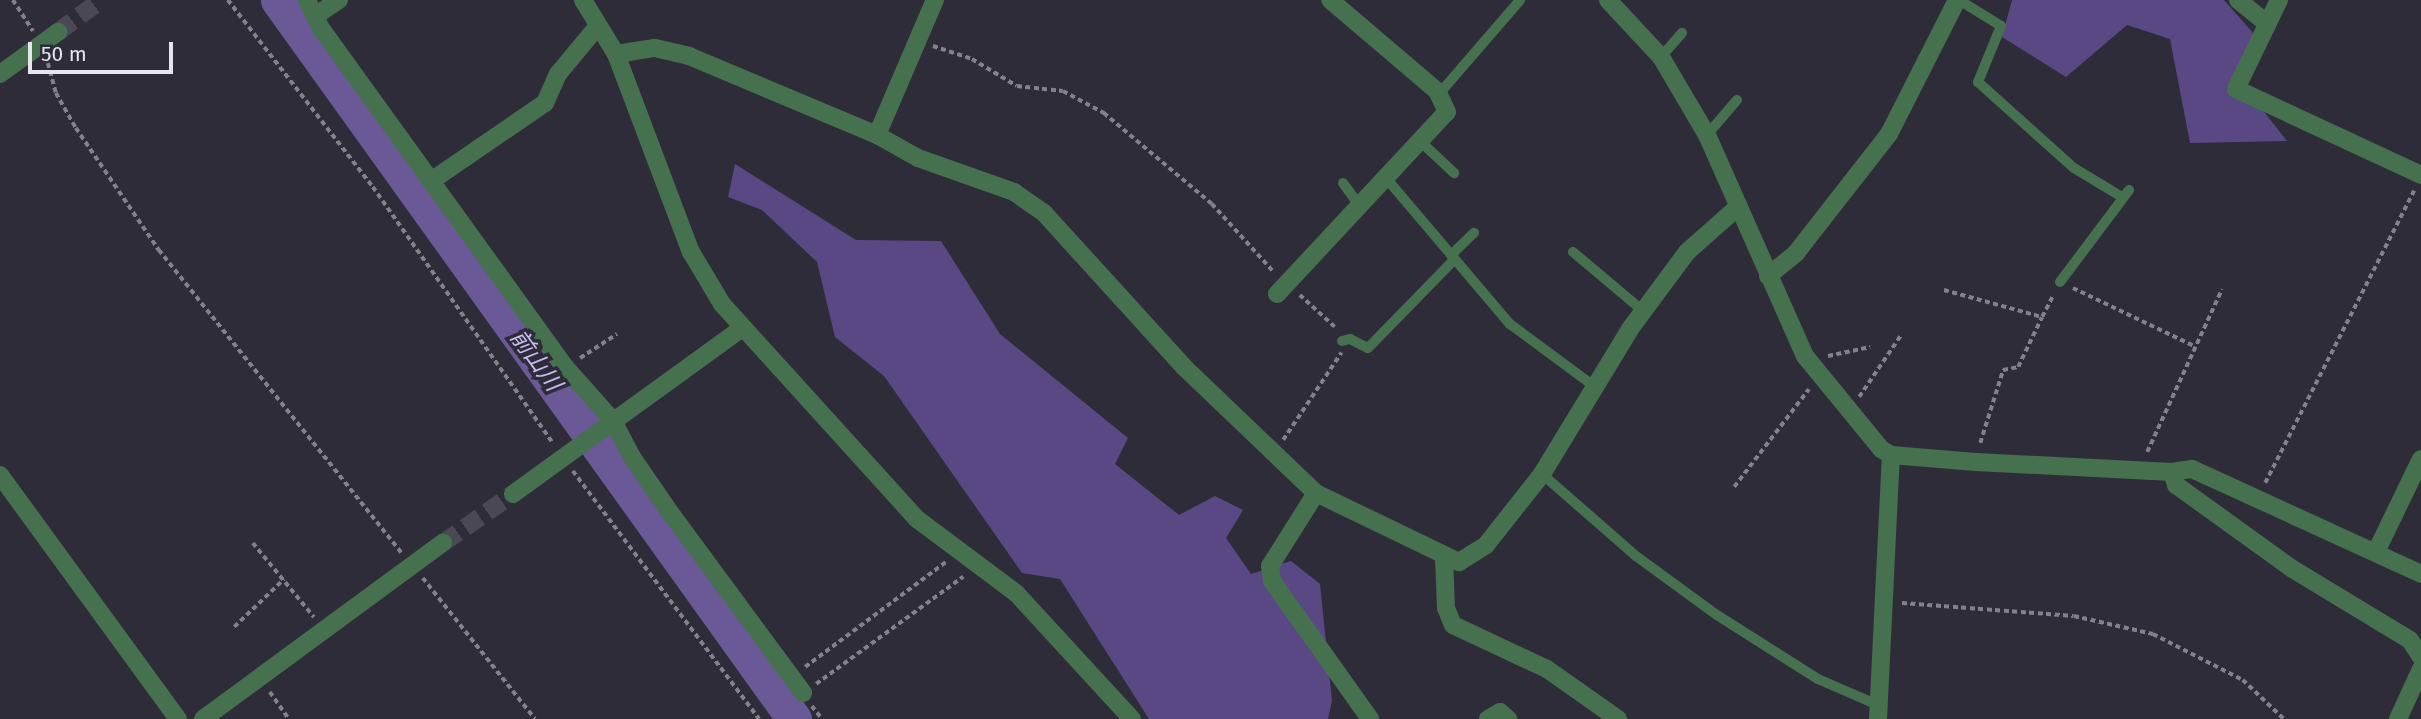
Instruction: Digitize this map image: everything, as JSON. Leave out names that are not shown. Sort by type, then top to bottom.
[{"type":"street","points":[[339,0],[311,8],[431,181],[803,693]]},
{"type":"street","points":[[583,0],[597,27],[616,54],[691,252],[707,283],[742,328],[899,501],[958,552],[1034,610],[1132,719]]},
{"type":"street","points":[[877,135],[919,43],[935,0]]},
{"type":"street","points":[[1282,289],[1447,111],[1439,94],[1330,0]]},
{"type":"street","points":[[1608,0],[1661,57],[1707,135],[1768,276],[1809,361],[1819,377],[1891,456],[1878,712]]},
{"type":"street","points":[[1768,276],[1804,245],[1889,134],[1958,0]]},
{"type":"street","points":[[2238,0],[2268,24]]},
{"type":"street","points":[[2279,0],[2236,89],[2418,182]]},
{"type":"street","points":[[431,181],[545,103],[558,74],[597,27]]},
{"type":"street","points":[[0,74],[58,32]]},
{"type":"street","points":[[616,54],[655,48],[690,56],[877,135],[918,158],[1014,192],[1044,213],[1184,367],[1316,494],[1459,562],[1486,545],[1542,474],[1643,311],[1687,252],[1739,206]]},
{"type":"street","points":[[513,494],[742,328]]},
{"type":"street","points":[[1891,456],[2172,472],[2200,471],[2421,574]]},
{"type":"street","points":[[2376,552],[2421,459]]},
{"type":"street","points":[[2172,472],[2176,485],[2291,568],[2410,640],[2421,657]]},
{"type":"street","points":[[0,475],[178,719]]},
{"type":"street","points":[[1316,494],[1270,566],[1272,581],[1370,719]]},
{"type":"street","points":[[203,719],[443,543]]},
{"type":"street","points":[[1444,557],[1446,608],[1453,625],[1547,669],[1618,719]]},
{"type":"street","points":[[2398,719],[2421,669]]},
{"type":"street","points":[[1488,719],[1500,712],[1508,719]]},
{"type":"lane","points":[[1439,94],[1520,0]]},
{"type":"lane","points":[[1958,0],[2001,26],[1978,82],[2074,168],[2125,193],[2060,282]]},
{"type":"lane","points":[[1661,57],[1682,33]]},
{"type":"lane","points":[[1707,135],[1737,100]]},
{"type":"lane","points":[[1420,141],[1454,173]]},
{"type":"lane","points":[[1386,178],[1510,324],[1595,387]]},
{"type":"lane","points":[[1343,183],[1360,206]]},
{"type":"lane","points":[[1342,341],[1349,339],[1368,348],[1474,233]]},
{"type":"lane","points":[[1573,252],[1643,311]]},
{"type":"lane","points":[[1542,474],[1636,556],[1717,615],[1818,679],[1878,712]]},
{"type":"path","points":[[13,0],[39,41]]},
{"type":"path","points":[[228,0],[373,187],[759,719]]},
{"type":"path","points":[[919,43],[972,59],[1017,86],[1073,95],[1104,113],[1212,204],[1282,289],[1320,310],[1344,347],[1316,394],[1272,452]]},
{"type":"path","points":[[46,51],[56,93],[69,117],[159,250],[535,719]]},
{"type":"path","points":[[2258,498],[2418,182]]},
{"type":"path","points":[[1976,462],[2003,370],[2018,367],[2060,282],[2194,346]]},
{"type":"path","points":[[2140,470],[2222,289]]},
{"type":"path","points":[[1944,290],[2042,317]]},
{"type":"path","points":[[566,368],[617,334]]},
{"type":"path","points":[[1851,410],[1901,335]]},
{"type":"path","points":[[1809,361],[1870,347]]},
{"type":"path","points":[[1734,487],[1819,377]]},
{"type":"path","points":[[253,543],[324,631]]},
{"type":"path","points":[[792,677],[958,552]]},
{"type":"path","points":[[803,693],[978,565]]},
{"type":"path","points":[[234,626],[284,579]]},
{"type":"path","points":[[1883,602],[2074,616],[2153,634],[2243,680],[2284,719]]},
{"type":"path","points":[[261,678],[289,719]]},
{"type":"shaded area","points":[[2012,0],[2224,0],[2253,33],[2243,85],[2287,141],[2190,143],[2170,39],[2127,25],[2066,77],[2002,37]]},
{"type":"shaded area","points":[[735,164],[856,240],[941,241],[1000,334],[1128,438],[1115,464],[1179,515],[1215,496],[1243,510],[1226,538],[1251,574],[1291,561],[1320,584],[1332,701],[1328,719],[1149,719],[1060,579],[1022,573],[884,376],[835,337],[817,262],[762,210],[728,197]]},
{"type":"waterway","name":"前山川","points":[[278,0],[794,719]]},
{"type":"tunnel","points":[[58,32],[101,0]]},
{"type":"tunnel","points":[[443,543],[513,494]]}]
